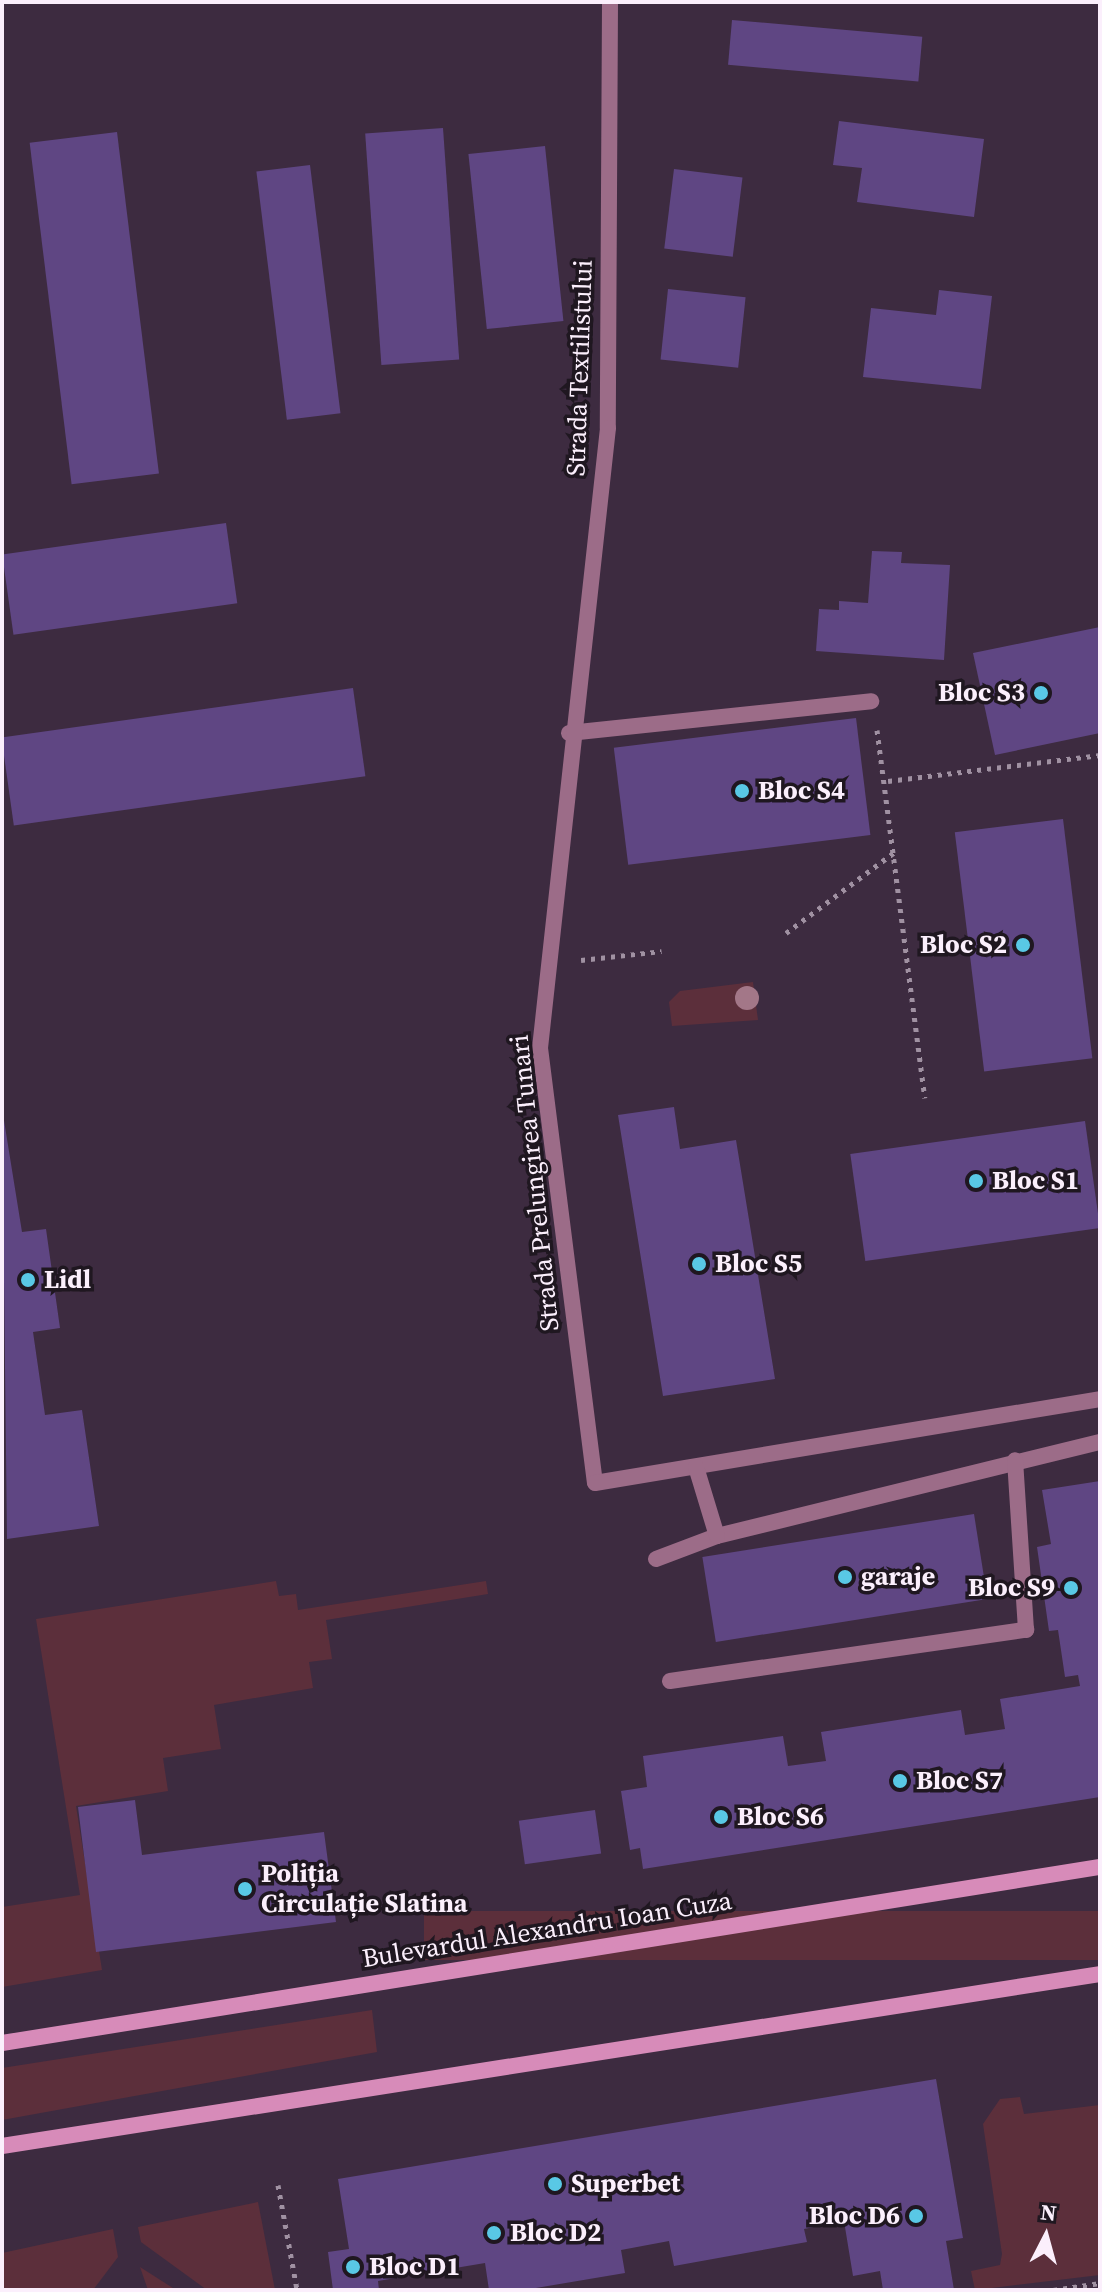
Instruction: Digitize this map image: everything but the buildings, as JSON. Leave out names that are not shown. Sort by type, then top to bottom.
[{"type":"main road","name":"Bulevardul Alexandru Ioan Cuza","points":[[2,2043],[1100,1867]]},
{"type":"main road","points":[[2,2146],[1100,1974]]},
{"type":"street","name":"Strada Textilistului","points":[[569,733],[608,428],[610,2]]},
{"type":"street","points":[[569,733],[871,701]]},
{"type":"street","name":"Strada Prelungirea Tunari","points":[[569,733],[545,964],[540,1048],[595,1483],[696,1467]]},
{"type":"street","points":[[717,1536],[696,1467],[1100,1399]]},
{"type":"street","points":[[656,1559],[717,1536],[1015,1460],[1100,1442]]},
{"type":"street","points":[[670,1681],[1026,1630],[1015,1460]]},
{"type":"path","points":[[871,701],[888,781],[925,1098]]},
{"type":"path","points":[[888,781],[1100,755]]},
{"type":"path","points":[[786,933],[896,851]]},
{"type":"path","points":[[545,964],[662,951]]},
{"type":"path","points":[[278,2185],[297,2290]]},
{"type":"path","points":[[1053,2290],[1100,2283]]},
{"type":"shaded area","points":[[753,982],[758,1020],[672,1026],[669,1002],[680,991]]},
{"type":"shaded area","points":[[276,1581],[279,1596],[296,1594],[298,1610],[486,1581],[488,1594],[326,1620],[332,1659],[309,1662],[313,1688],[214,1705],[221,1749],[163,1758],[168,1791],[76,1806],[102,1970],[2,1987],[2,1907],[80,1895],[36,1619]]},
{"type":"shaded area","points":[[424,1911],[1100,1911],[1100,1960],[424,1960]]},
{"type":"shaded area","points":[[372,2010],[377,2052],[2,2120],[2,2068]]},
{"type":"shaded area","points":[[1020,2097],[1024,2114],[1100,2105],[1100,2275],[975,2290],[971,2271],[1000,2265],[1002,2254],[983,2124],[1000,2099]]},
{"type":"shaded area","points":[[258,2202],[275,2290],[207,2290],[141,2242],[138,2227]]},
{"type":"shaded area","points":[[113,2229],[118,2257],[93,2290],[2,2290],[2,2253]]},
{"type":"shaded area","points":[[140,2267],[176,2290],[148,2290]]},
{"type":"place","name":"Bloc S3","points":[[1041,693]]},
{"type":"place","name":"Bloc S4","points":[[742,791]]},
{"type":"place","name":"Bloc S2","points":[[1023,945]]},
{"type":"place","name":"Bloc S1","points":[[976,1181]]},
{"type":"place","name":"Bloc S5","points":[[699,1264]]},
{"type":"place","name":"Lidl","points":[[28,1280]]},
{"type":"place","name":"garaje","points":[[845,1577]]},
{"type":"place","name":"Bloc S9","points":[[1071,1588]]},
{"type":"place","name":"Bloc S7","points":[[900,1781]]},
{"type":"place","name":"Bloc S6","points":[[721,1817]]},
{"type":"place","name":"Poliția Circulație Slatina","points":[[245,1889]]},
{"type":"place","name":"Superbet","points":[[555,2184]]},
{"type":"place","name":"Bloc D6","points":[[916,2216]]},
{"type":"place","name":"Bloc D2","points":[[494,2233]]},
{"type":"place","name":"Bloc D1","points":[[353,2267]]}]
